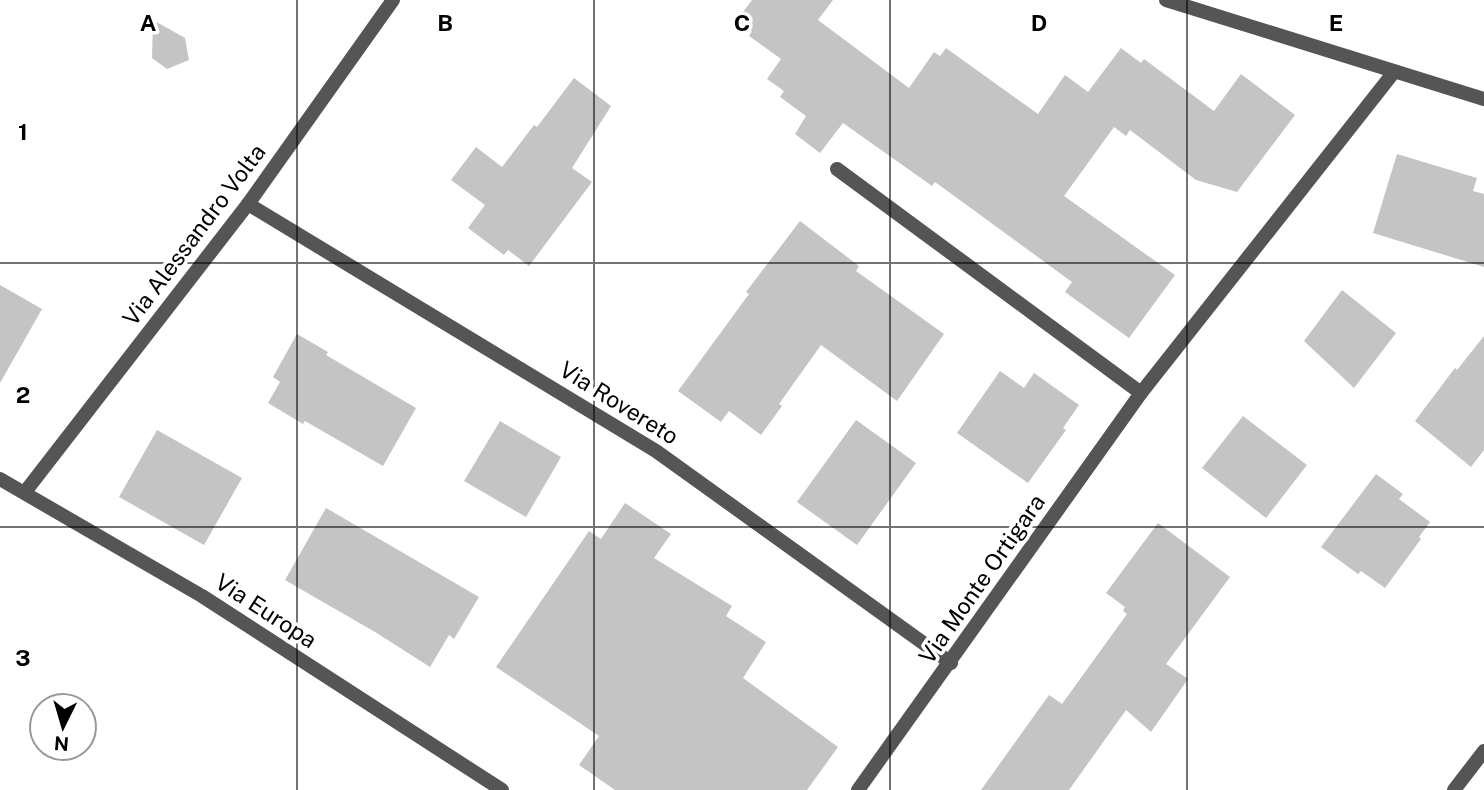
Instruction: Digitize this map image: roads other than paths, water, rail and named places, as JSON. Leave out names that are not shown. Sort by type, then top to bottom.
[{"type":"street","name":"Via Alessandro Volta","points":[[24,492],[248,205],[393,0]]},
{"type":"street","points":[[1166,0],[1484,99]]},
{"type":"street","name":"Via Monte Ortigara","points":[[858,790],[1141,393],[1394,72]]},
{"type":"street","points":[[837,169],[1141,393]]},
{"type":"street","name":"Via Rovereto","points":[[248,205],[656,451],[950,663]]},
{"type":"street","name":"Via Europa","points":[[0,479],[202,596],[502,790]]},
{"type":"street","points":[[1454,790],[1484,751]]}]
